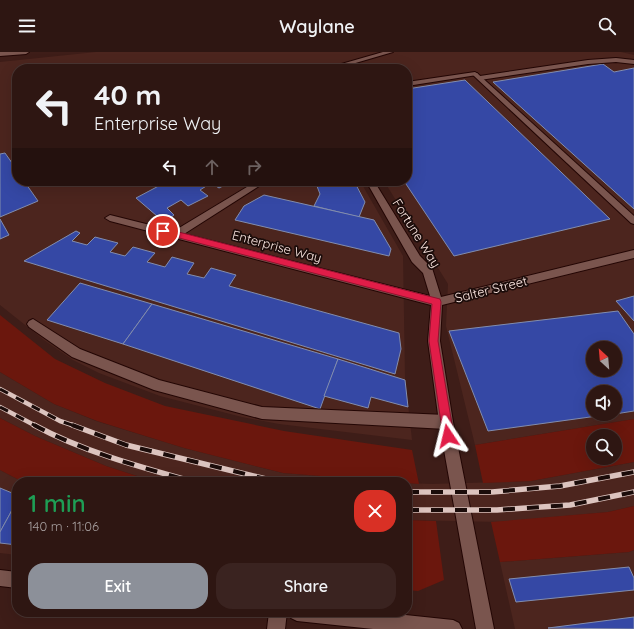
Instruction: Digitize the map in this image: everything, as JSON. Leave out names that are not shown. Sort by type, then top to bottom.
[{"type":"street","points":[[0,54],[26,52]]},
{"type":"street","points":[[346,64],[390,52]]},
{"type":"street","points":[[412,83],[588,62],[616,60],[634,62]]},
{"type":"street","points":[[478,76],[634,221]]},
{"type":"street","points":[[176,234],[255,186]]},
{"type":"street","name":"Fortune Way","points":[[373,186],[416,259],[428,271],[437,302]]},
{"type":"street","name":"Enterprise Way","points":[[110,218],[437,302]]},
{"type":"street","name":"Salter Street","points":[[485,629],[446,422],[434,341],[437,302],[634,254]]},
{"type":"street","points":[[33,324],[76,353],[158,386],[262,413],[446,422]]},
{"type":"street","points":[[0,578],[12,579]]},
{"type":"street","points":[[276,629],[277,617]]},
{"type":"street","points":[[343,617],[453,629]]},
{"type":"shaded area","points":[[96,52],[621,52],[634,55],[634,419],[622,421],[622,385],[586,385],[586,421],[622,421],[475,445],[446,326],[448,284],[387,186],[412,186],[412,64],[12,64],[12,186],[363,186],[403,256],[405,377],[412,440],[279,424],[242,417],[160,396],[99,373],[73,360],[44,340],[0,305],[0,62]]},
{"type":"shaded area","points":[[0,315],[55,359],[105,383],[165,406],[284,431],[412,450],[419,484],[412,483],[412,477],[332,477],[283,473],[184,448],[97,421],[54,404],[0,372]]},
{"type":"shaded area","points":[[0,372],[54,404],[96,421],[184,448],[283,473],[335,477],[140,477],[106,466],[35,436],[0,418]]},
{"type":"shaded area","points":[[0,418],[35,436],[106,466],[140,477],[13,477],[0,470]]},
{"type":"shaded area","points":[[634,419],[634,462],[622,464],[622,429],[586,429],[586,465],[618,465],[531,481],[483,483],[475,445]]},
{"type":"shaded area","points":[[634,462],[634,506],[608,512],[501,522],[412,520],[412,483],[531,481]]},
{"type":"shaded area","points":[[0,470],[13,477],[12,477],[12,554],[0,553]]},
{"type":"shaded area","points":[[634,506],[634,550],[629,552],[500,562],[491,522],[608,512]]},
{"type":"shaded area","points":[[412,520],[436,521],[444,580],[418,591],[412,590]]},
{"type":"shaded area","points":[[634,550],[634,629],[515,629],[500,562],[629,552]]},
{"type":"building","points":[[603,64],[614,72],[634,68],[634,209],[493,82]]},
{"type":"building","points":[[465,80],[610,219],[454,256],[407,186],[412,186],[412,88]]},
{"type":"building","points":[[5,153],[12,163],[12,186],[28,186],[38,201],[0,217],[0,154]]},
{"type":"building","points":[[159,186],[206,186],[200,190],[208,196],[188,206],[181,200],[167,208],[174,215],[164,222],[136,198]]},
{"type":"building","points":[[317,186],[357,186],[365,202],[359,217],[314,206],[320,194]]},
{"type":"building","points":[[264,195],[374,220],[391,249],[389,256],[235,220],[244,206]]},
{"type":"building","points":[[0,219],[9,235],[0,239]]},
{"type":"building","points":[[76,231],[80,233],[72,241],[87,245],[95,237],[118,243],[110,252],[125,256],[133,247],[155,253],[147,262],[165,267],[172,257],[194,263],[187,274],[204,278],[211,268],[236,275],[229,286],[399,333],[401,349],[395,374],[24,261]]},
{"type":"building","points":[[80,283],[152,304],[123,344],[47,320]]},
{"type":"building","points":[[634,296],[634,321],[616,301]]},
{"type":"building","points":[[152,304],[338,359],[320,409],[123,344]]},
{"type":"building","points":[[618,311],[634,334],[634,411],[622,413],[622,385],[586,385],[586,418],[488,431],[449,331]]},
{"type":"building","points":[[338,359],[405,380],[408,407],[371,397],[368,408],[324,396]]},
{"type":"building","points":[[0,488],[12,493],[12,510],[0,532]]},
{"type":"building","points":[[12,510],[12,544],[0,543],[0,532]]},
{"type":"building","points":[[629,567],[634,578],[634,590],[516,602],[509,579]]},
{"type":"building","points":[[634,617],[634,629],[548,628]]},
{"type":"railway","points":[[0,389],[60,421],[72,425]]},
{"type":"railway","points":[[0,407],[36,426]]},
{"type":"railway","points":[[34,425],[53,435],[92,451],[177,477]]},
{"type":"railway","points":[[72,425],[126,445],[258,477]]},
{"type":"railway","points":[[412,492],[492,492],[560,486],[634,472]]},
{"type":"railway","points":[[412,510],[497,510],[570,505],[634,492]]},
{"type":"route","points":[[163,231],[437,302],[434,341],[448,436]]}]
